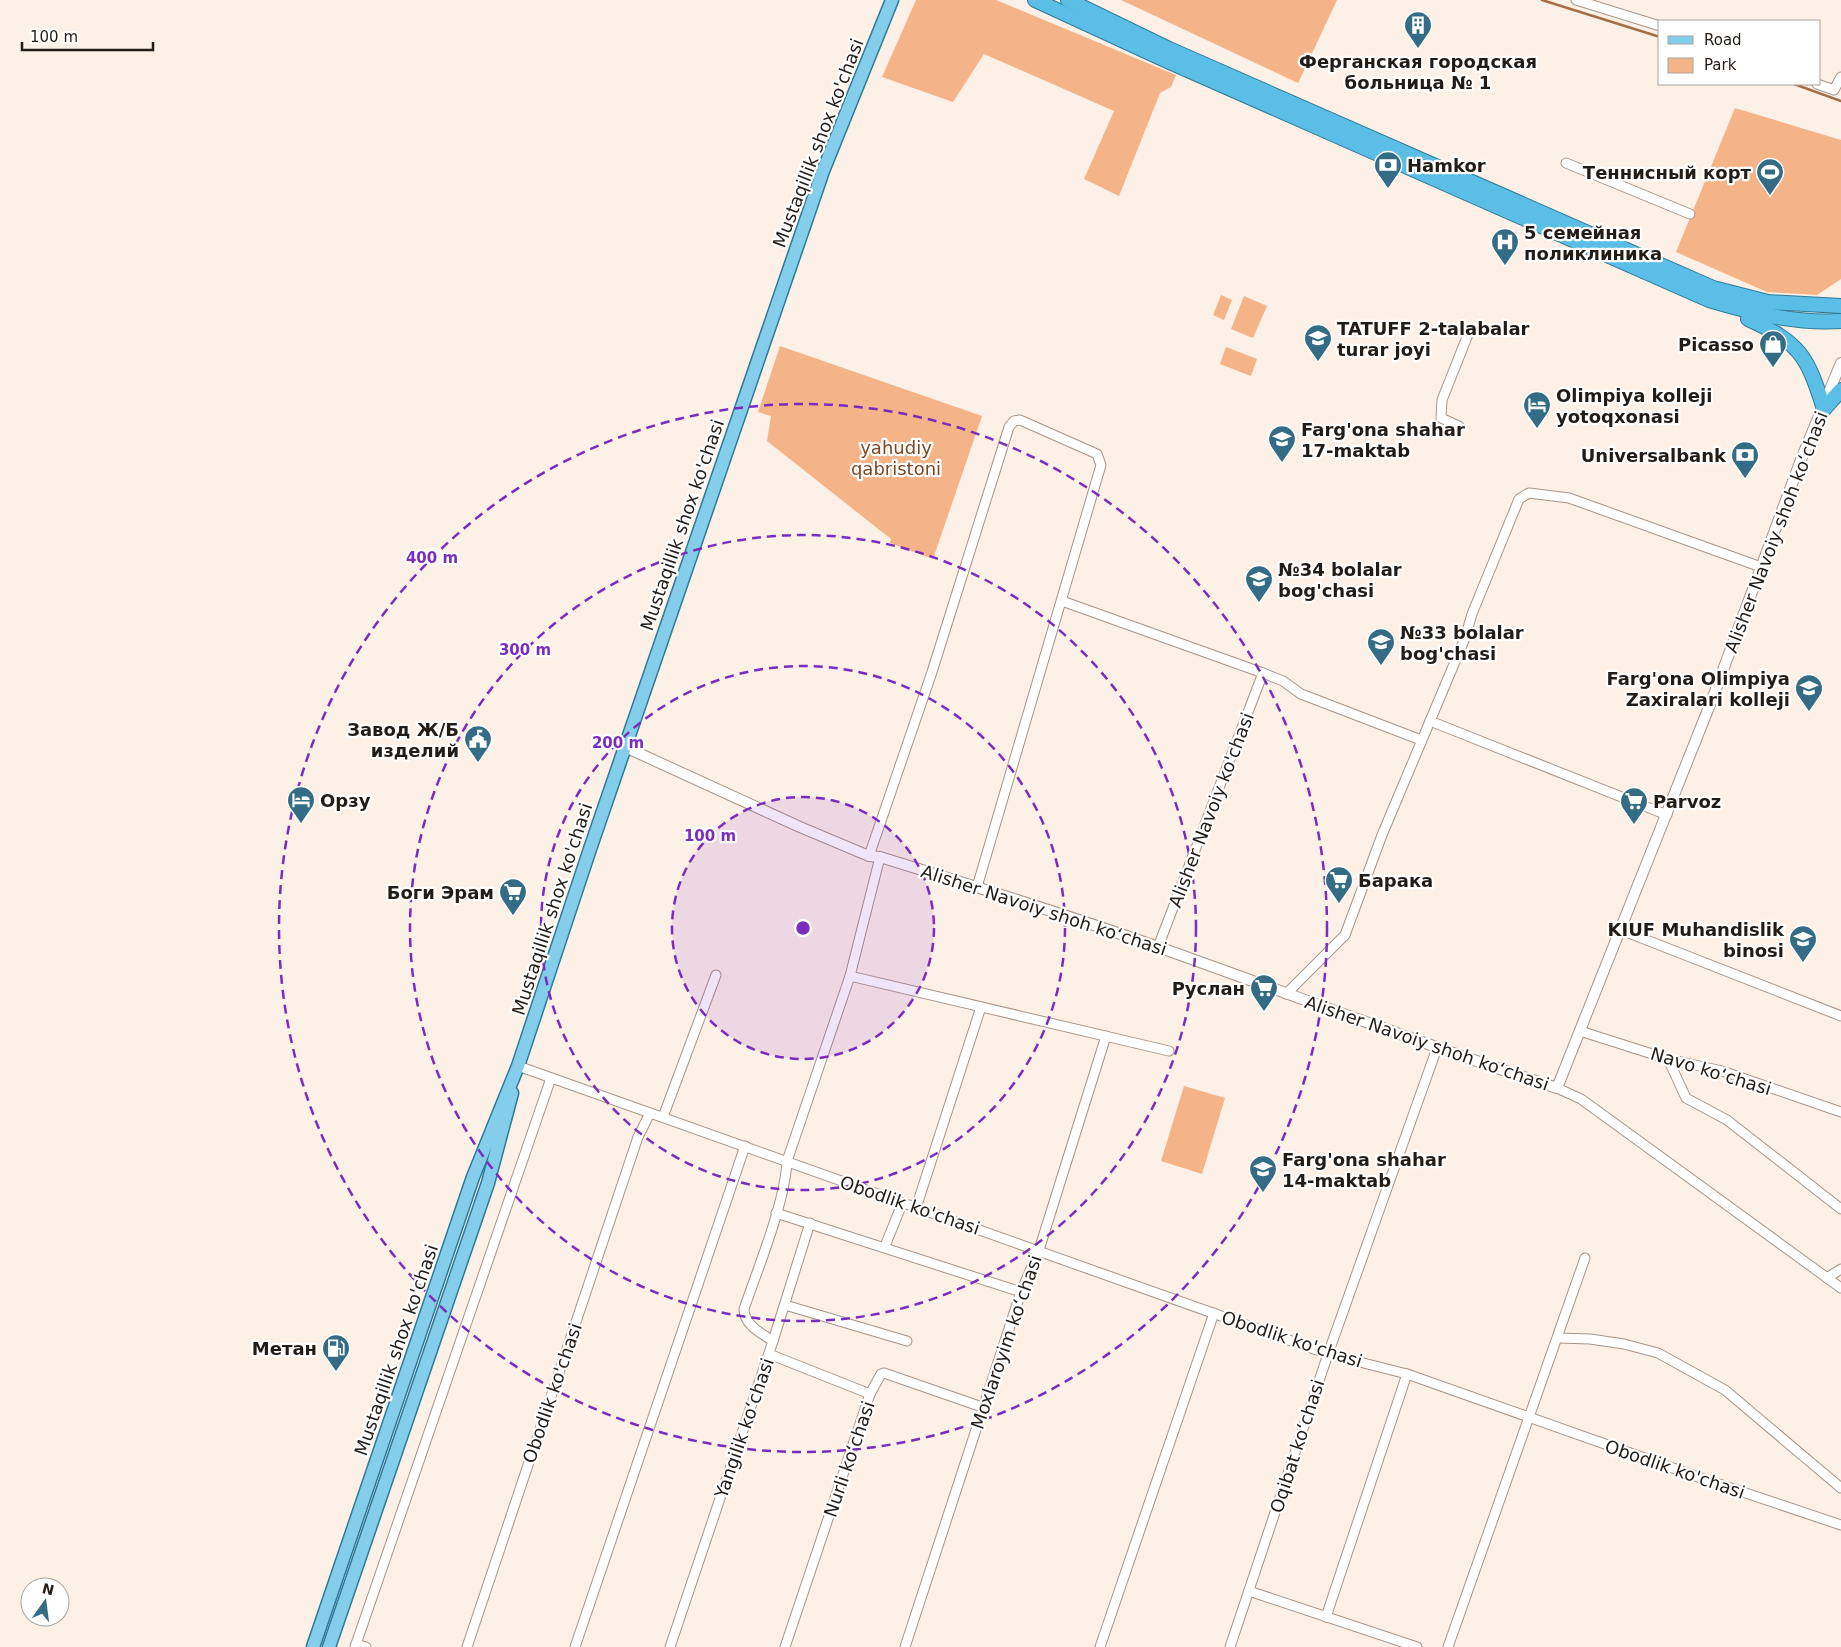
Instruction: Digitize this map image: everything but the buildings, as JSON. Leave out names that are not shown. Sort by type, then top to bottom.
[{"type":"highway","points":[[1035,0],[1174,64],[1769,328],[1798,350],[1808,363],[1824,408],[1841,390]]},
{"type":"highway","points":[[1068,0],[1169,49],[1713,288],[1768,302],[1841,306]]},
{"type":"highway","points":[[1709,300],[1767,317],[1809,322],[1841,321]]},
{"type":"main road","name":"Mustaqillik shox ko'chasi","points":[[313,1647],[473,1177],[518,1066],[624,747],[823,171],[892,0]]},
{"type":"main road","name":"Mustaqillik shox ko'chasi","points":[[329,1647],[488,1183],[507,1120],[518,1066]]},
{"type":"street","points":[[1576,0],[1658,25]]},
{"type":"street","points":[[1821,85],[1835,89],[1841,77]]},
{"type":"street","points":[[1566,163],[1690,214]]},
{"type":"street","points":[[1459,426],[1442,418],[1442,400],[1469,332]]},
{"type":"street","name":"Alisher Navoiy shoh koʻchasi","points":[[624,747],[800,827],[869,856],[880,857],[977,887],[1158,947],[1437,1048],[1557,1088],[1667,815],[1802,457],[1824,408],[1841,363]]},
{"type":"street","points":[[869,856],[932,672],[1009,427],[1014,421],[1020,420],[1097,454],[1101,465],[977,887]]},
{"type":"street","points":[[1286,994],[1345,935],[1382,836],[1465,638],[1472,614],[1519,499],[1529,493],[1568,498],[1761,567]]},
{"type":"street","points":[[1062,601],[1284,681],[1301,694],[1421,740]]},
{"type":"street","name":"Alisher Navoiy ko'chasi","points":[[1158,947],[1263,673]]},
{"type":"street","points":[[1430,721],[1667,815]]},
{"type":"street","name":"Yangilik koʻchasi","points":[[670,1647],[773,1341],[749,1324],[744,1316],[744,1309],[776,1213],[786,1174],[787,1162],[850,976],[880,857]]},
{"type":"street","points":[[1621,930],[1841,1016]]},
{"type":"street","points":[[662,1117],[716,975]]},
{"type":"street","points":[[850,976],[1169,1051]]},
{"type":"street","points":[[916,1208],[981,1007]]},
{"type":"street","name":"Navo koʻchasi","points":[[1580,1031],[1668,1059],[1722,1071],[1841,1112]]},
{"type":"street","name":"Moxlaroyim koʻchasi","points":[[905,1647],[982,1407],[1021,1292],[1039,1250],[1106,1036]]},
{"type":"street","name":"Oqibat koʻchasi","points":[[1230,1647],[1328,1354],[1437,1048]]},
{"type":"street","points":[[1668,1059],[1686,1098],[1727,1120],[1841,1209]]},
{"type":"street","name":"Obodlik ko'chasi","points":[[518,1066],[1328,1354],[1407,1374],[1841,1525]]},
{"type":"street","points":[[366,1647],[355,1645],[550,1078]]},
{"type":"street","points":[[1557,1088],[1581,1099],[1841,1288]]},
{"type":"street","name":"Obodlik ko'chasi","points":[[467,1647],[638,1137],[650,1113]]},
{"type":"street","points":[[575,1647],[745,1146]]},
{"type":"street","points":[[885,1246],[902,1204]]},
{"type":"street","points":[[776,1213],[885,1246],[934,1265],[1021,1292]]},
{"type":"street","points":[[773,1341],[810,1223]]},
{"type":"street","points":[[1448,1647],[1585,1258]]},
{"type":"street","points":[[1827,1278],[1841,1269]]},
{"type":"street","points":[[785,1305],[907,1341]]},
{"type":"street","points":[[1100,1647],[1214,1313]]},
{"type":"street","points":[[1558,1338],[1590,1339],[1624,1344],[1658,1353],[1725,1390],[1841,1488]]},
{"type":"street","points":[[769,1354],[870,1394]]},
{"type":"street","name":"Nurli koʻchasi","points":[[785,1647],[870,1394],[878,1377],[884,1373],[982,1407]]},
{"type":"street","points":[[1326,1617],[1407,1374]]},
{"type":"street","points":[[1249,1591],[1417,1647]]},
{"type":"green space","points":[[916,0],[996,0],[1176,75],[1171,87],[1160,93],[1119,196],[1084,179],[1114,111],[984,54],[953,102],[882,77]]},
{"type":"green space","points":[[1121,0],[1337,0],[1298,83]]},
{"type":"green space","name":"Теннисный корт","points":[[1735,108],[1841,140],[1841,279],[1817,295],[1767,292],[1676,252]]},
{"type":"green space","points":[[1221,295],[1232,300],[1224,320],[1213,315]]},
{"type":"green space","points":[[1244,296],[1267,306],[1253,338],[1231,329]]},
{"type":"green space","name":"yahudiy qabristoni","points":[[780,346],[982,416],[933,559],[890,543],[891,539],[767,441],[771,416],[758,412]]},
{"type":"green space","points":[[1226,347],[1257,359],[1251,376],[1220,364]]},
{"type":"green space","points":[[1184,1086],[1225,1098],[1202,1174],[1161,1161]]},
{"type":"waterway","points":[[1542,0],[1658,36]]},
{"type":"waterway","points":[[1797,85],[1841,101]]},
{"type":"place","name":"Ферганская городская больница № 1","points":[[1418,49]]},
{"type":"place","name":"Hamkor","points":[[1388,189]]},
{"type":"place","name":"Теннисный корт","points":[[1770,196]]},
{"type":"place","name":"5 семейная поликлиника","points":[[1505,266]]},
{"type":"place","name":"TATUFF 2-talabalar turar joyi","points":[[1318,362]]},
{"type":"place","name":"Picasso","points":[[1773,368]]},
{"type":"place","name":"Olimpiya kolleji yotoqxonasi","points":[[1537,429]]},
{"type":"place","name":"Farg'ona shahar 17-maktab","points":[[1282,463]]},
{"type":"place","name":"Universalbank","points":[[1745,479]]},
{"type":"place","name":"№34 bolalar bog'chasi","points":[[1259,603]]},
{"type":"place","name":"№33 bolalar bog'chasi","points":[[1381,666]]},
{"type":"place","name":"Farg'ona Olimpiya Zaxiralari kolleji","points":[[1809,712]]},
{"type":"place","name":"Завод Ж/Б изделий","points":[[478,763]]},
{"type":"place","name":"Орзу","points":[[301,824]]},
{"type":"place","name":"Parvoz","points":[[1634,825]]},
{"type":"place","name":"Барака","points":[[1339,904]]},
{"type":"place","name":"Боги Эрам","points":[[513,916]]},
{"type":"place","name":"KIUF Muhandislik binosi","points":[[1803,963]]},
{"type":"place","name":"Руслан","points":[[1264,1012]]},
{"type":"place","name":"Farg'ona shahar 14-maktab","points":[[1263,1193]]},
{"type":"place","name":"Метан","points":[[336,1372]]}]
